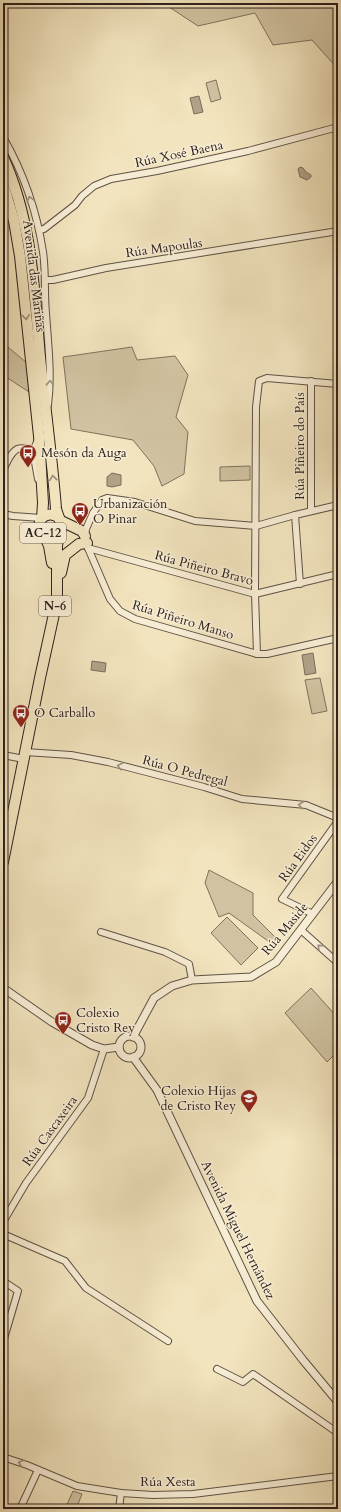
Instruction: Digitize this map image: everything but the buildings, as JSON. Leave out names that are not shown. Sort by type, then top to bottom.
[{"type":"highway","name":"Avenida das Mariñas","points":[[3,157],[12,177],[24,216],[59,519]]},
{"type":"highway","name":"Avenida das Mariñas","points":[[3,183],[14,221],[20,256],[39,436],[42,518]]},
{"type":"highway","name":"AC-12","points":[[48,514],[55,515],[59,519],[61,527],[59,532],[53,536],[44,534],[39,526],[42,518],[48,514]]},
{"type":"highway","points":[[59,519],[82,531],[85,543]]},
{"type":"highway","points":[[59,532],[71,532],[85,543]]},
{"type":"highway","name":"N-6","points":[[3,862],[54,614],[57,596],[57,546],[59,532]]},
{"type":"highway","name":"N-6","points":[[40,678],[53,576],[51,555],[44,534]]},
{"type":"highway","points":[[57,596],[65,555],[85,543]]},
{"type":"street","name":"Rúa Xosé Baena","points":[[39,230],[44,229],[75,205],[94,186],[111,179],[157,171],[248,151],[338,127]]},
{"type":"street","name":"Avenida das Mariñas","points":[[3,137],[12,153],[29,192],[39,230],[45,280],[45,305],[51,382],[47,422]]},
{"type":"street","name":"Rúa Mapoulas","points":[[45,280],[53,280],[112,267],[338,232]]},
{"type":"street","points":[[257,654],[255,594],[256,407],[258,381],[267,378],[338,384]]},
{"type":"street","name":"Rúa Piñeiro do País","points":[[311,381],[311,511]]},
{"type":"street","points":[[39,436],[34,451],[37,479],[42,489]]},
{"type":"street","points":[[3,470],[5,461],[18,448],[25,448],[34,451]]},
{"type":"street","points":[[85,543],[86,529],[93,512],[102,500],[107,498],[135,502],[195,521],[256,526],[311,511],[338,506]]},
{"type":"street","points":[[3,514],[42,518]]},
{"type":"street","points":[[295,515],[300,584]]},
{"type":"street","name":"Rúa Piñeiro Bravo","points":[[85,543],[255,594],[338,574]]},
{"type":"street","name":"Rúa Piñeiro Manso","points":[[85,543],[110,599],[120,611],[135,619],[257,654],[267,654],[338,638]]},
{"type":"street","name":"Rúa O Pedregal","points":[[3,755],[71,755],[108,762],[204,786],[242,799],[306,805],[338,818]]},
{"type":"street","name":"Rúa Eidos","points":[[313,914],[282,899],[338,821]]},
{"type":"street","name":"Rúa Maside","points":[[133,1037],[154,998],[172,986],[192,980],[251,977],[276,962],[338,882]]},
{"type":"street","points":[[301,930],[338,963]]},
{"type":"street","points":[[102,932],[165,952],[189,964],[192,980]]},
{"type":"street","points":[[3,988],[52,1022],[92,1045],[104,1049],[119,1047]]},
{"type":"street","points":[[133,1037],[138,1040],[140,1046],[139,1053],[133,1057],[124,1056],[119,1044],[123,1038],[133,1037]]},
{"type":"street","name":"Rúa Cascaxeira","points":[[3,1222],[26,1183],[88,1098],[104,1049]]},
{"type":"street","name":"Avenida Miguel Hernández","points":[[133,1057],[157,1090],[257,1301],[338,1402]]},
{"type":"street","points":[[3,1234],[65,1261],[86,1288],[168,1341]]},
{"type":"street","points":[[3,1281],[18,1291],[3,1342]]},
{"type":"street","points":[[217,1369],[243,1382],[253,1374],[338,1433]]},
{"type":"street","name":"Rúa Xesta","points":[[3,1457],[77,1486],[121,1493],[153,1495],[193,1494],[338,1476]]},
{"type":"street","points":[[20,1509],[38,1470]]},
{"type":"street","points":[[119,1509],[121,1493]]},
{"type":"shaded area","points":[[163,3],[338,3],[338,69],[312,40],[273,45],[255,13],[198,26]]},
{"type":"shaded area","points":[[216,80],[221,99],[211,102],[206,83]]},
{"type":"shaded area","points":[[199,96],[203,112],[194,114],[190,98]]},
{"type":"shaded area","points":[[300,167],[311,175],[311,177],[307,180],[300,177],[298,169]]},
{"type":"shaded area","points":[[3,343],[27,363],[29,392],[3,375]]},
{"type":"shaded area","points":[[132,347],[137,360],[175,356],[188,375],[176,417],[188,432],[184,474],[162,486],[154,466],[133,440],[71,429],[63,357]]},
{"type":"shaded area","points":[[250,466],[250,480],[220,481],[220,467]]},
{"type":"shaded area","points":[[112,473],[121,475],[121,485],[112,487],[107,486],[107,477]]},
{"type":"shaded area","points":[[313,653],[316,673],[305,675],[302,655]]},
{"type":"shaded area","points":[[92,661],[106,663],[105,672],[91,670]]},
{"type":"shaded area","points":[[320,678],[327,711],[312,714],[305,680]]},
{"type":"shaded area","points":[[209,870],[253,893],[253,915],[278,940],[275,946],[229,913],[219,917],[205,883]]},
{"type":"shaded area","points":[[227,917],[258,948],[241,965],[211,933]]},
{"type":"shaded area","points":[[311,988],[338,1018],[338,1051],[327,1062],[285,1013]]},
{"type":"shaded area","points":[[73,1491],[82,1494],[76,1509],[65,1509]]},
{"type":"place","name":"Mesón da Auga","points":[[28,468]]},
{"type":"place","name":"Urbanización O Pinar","points":[[80,526]]},
{"type":"place","name":"O Carballo","points":[[21,728]]},
{"type":"place","name":"Colexio Cristo Rey","points":[[63,1035]]},
{"type":"place","name":"Colexio Hijas de Cristo Rey","points":[[249,1113]]}]
